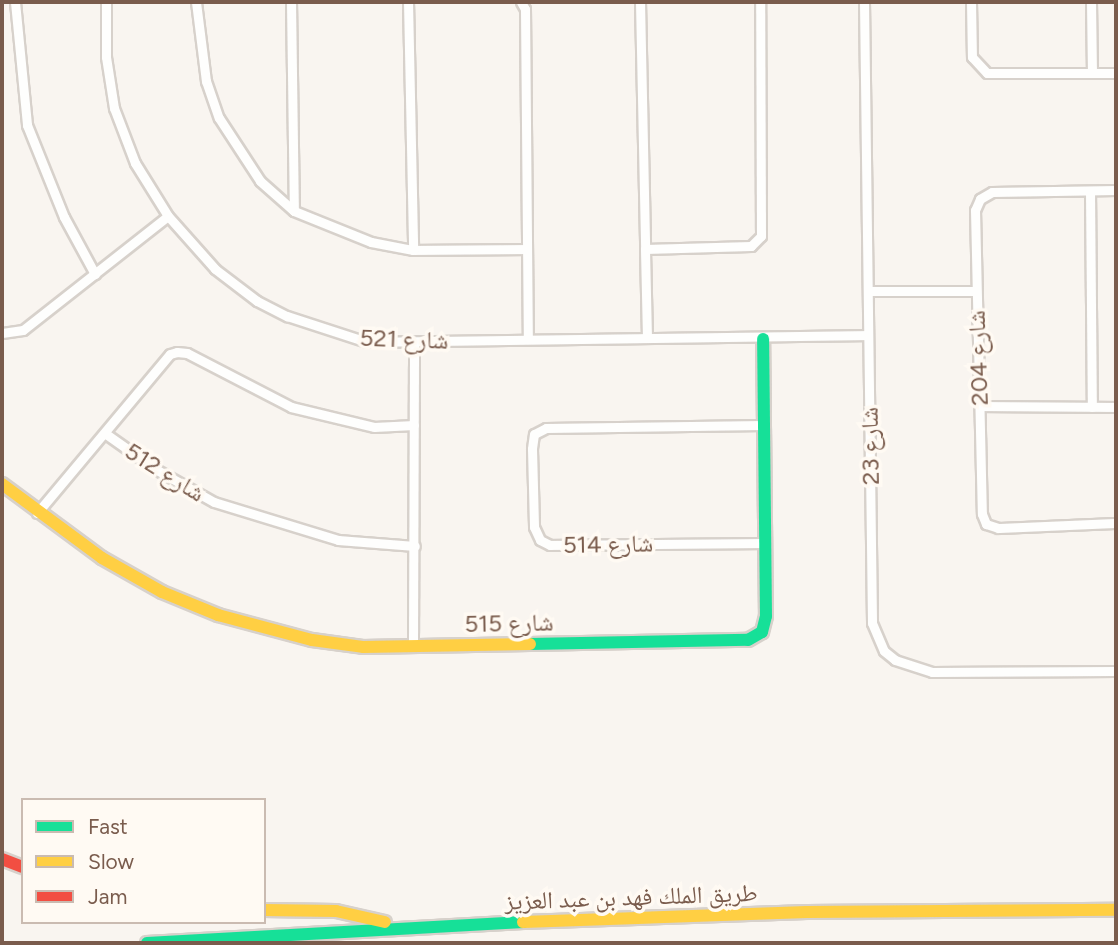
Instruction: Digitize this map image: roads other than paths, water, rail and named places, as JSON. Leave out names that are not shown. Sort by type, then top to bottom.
[{"type":"main road","name":"شارع 515","points":[[2,484],[36,514],[162,592],[218,615],[312,640],[363,648],[748,640],[762,632],[766,616],[763,543],[763,339]]},
{"type":"main road","points":[[2,859],[21,866]]},
{"type":"main road","points":[[266,910],[336,911],[398,926]]},
{"type":"main road","name":"طريق الملك فهد بن عبد العزيز","points":[[147,943],[398,926],[807,912],[1116,910]]},
{"type":"street","points":[[15,2],[27,125],[64,217],[94,274]]},
{"type":"street","name":"شارع 521","points":[[106,2],[106,57],[114,108],[135,163],[168,216],[215,269],[267,306],[332,334],[367,342],[414,343],[528,338],[763,339],[868,335]]},
{"type":"street","points":[[197,2],[206,81],[219,118],[260,180],[294,211],[371,242],[413,250],[527,249]]},
{"type":"street","points":[[291,2],[294,211]]},
{"type":"street","points":[[408,2],[413,250]]},
{"type":"street","points":[[521,2],[526,9],[528,338]]},
{"type":"street","points":[[640,2],[647,338]]},
{"type":"street","points":[[645,249],[751,246],[761,236],[760,2]]},
{"type":"street","name":"شارع 23","points":[[864,2],[872,624],[884,651],[911,668],[932,673],[1116,671]]},
{"type":"street","points":[[971,2],[972,57],[987,73],[1116,73]]},
{"type":"street","points":[[1091,2],[1091,72]]},
{"type":"street","name":"شارع 204","points":[[1116,190],[992,192],[980,199],[975,210],[982,514],[986,524],[998,528],[1116,523]]},
{"type":"street","points":[[1090,191],[1092,407]]},
{"type":"street","points":[[2,332],[23,330],[168,216]]},
{"type":"street","points":[[868,291],[976,290]]},
{"type":"street","points":[[413,645],[414,343]]},
{"type":"street","name":"شارع 512","points":[[414,425],[374,427],[291,407],[187,353],[177,352],[170,354],[106,434],[157,470],[214,502],[338,540],[415,546]]},
{"type":"street","points":[[980,406],[1116,407]]},
{"type":"street","name":"شارع 514","points":[[763,425],[546,428],[534,434],[532,449],[534,527],[540,540],[551,545],[763,543]]},
{"type":"street","points":[[36,514],[106,434]]}]
